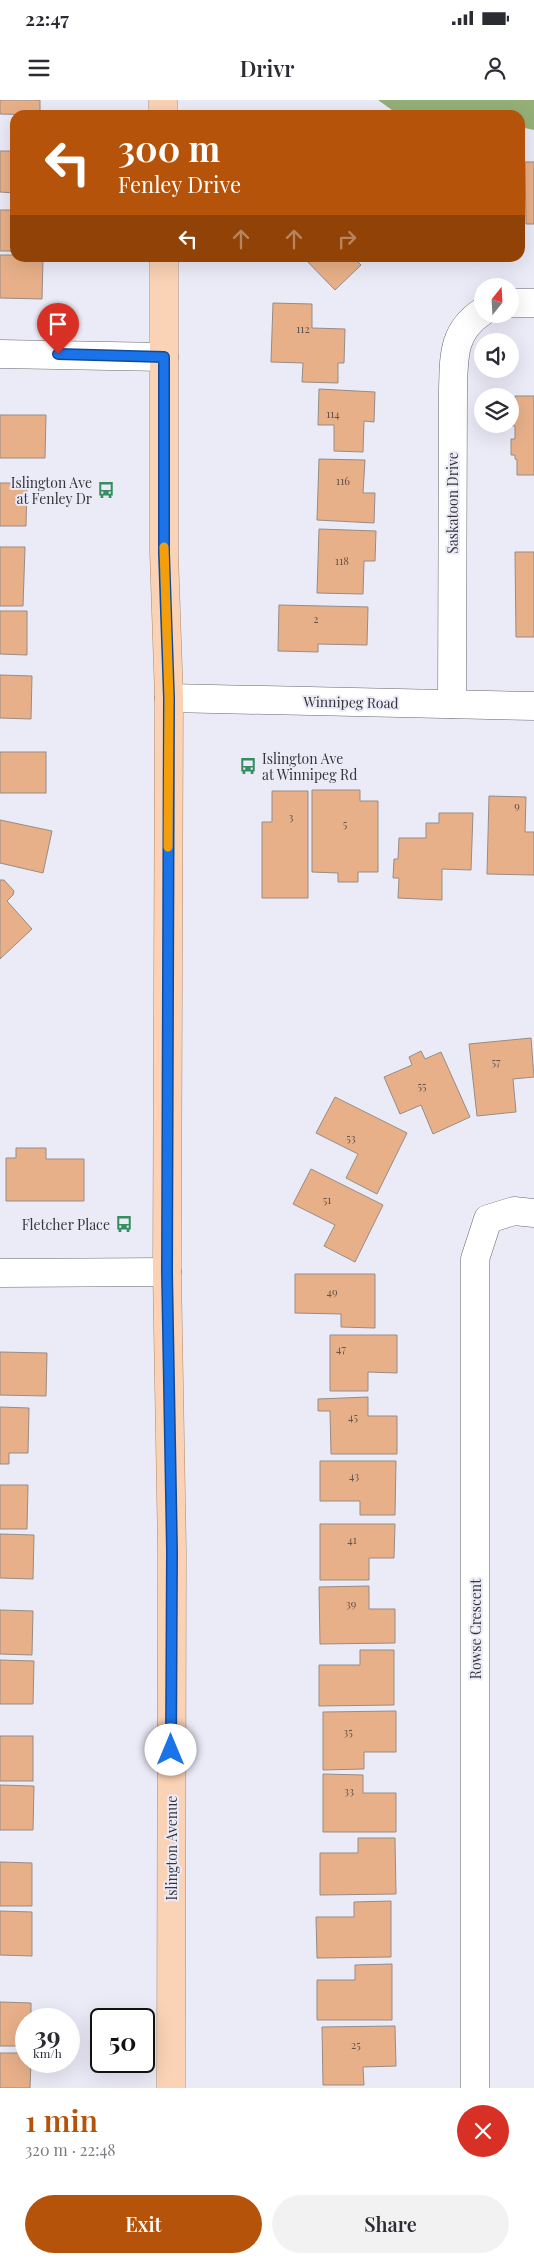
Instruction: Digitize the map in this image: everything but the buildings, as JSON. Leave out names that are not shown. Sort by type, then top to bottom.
[{"type":"main road","name":"Islington Avenue","points":[[164,262],[164,553],[169,698],[167,1272],[172,1551],[171,2088]]},
{"type":"street","points":[[519,303],[534,303]]},
{"type":"street","name":"Saskatoon Drive","points":[[452,704],[453,390],[455,347],[466,328],[474,320]]},
{"type":"street","points":[[0,354],[164,357]]},
{"type":"street","name":"Winnipeg Road","points":[[169,698],[534,706]]},
{"type":"street","name":"Rowse Crescent","points":[[475,2088],[475,1259],[488,1219],[514,1211],[534,1213]]},
{"type":"street","points":[[0,1273],[85,1274],[167,1272]]},
{"type":"green space","points":[[378,100],[534,100],[534,130],[525,128],[525,110],[392,110]]},
{"type":"slow traffic","points":[[164,547],[169,698],[168,847]]},
{"type":"place","name":"Islington Ave at Fenley Dr","points":[[106,490]]},
{"type":"place","name":"Islington Ave at Winnipeg Rd","points":[[248,766]]},
{"type":"place","name":"Fletcher Place","points":[[124,1224]]},
{"type":"route","points":[[58,354],[164,357],[164,553],[169,698],[167,1272],[172,1551],[171,1750]]}]
